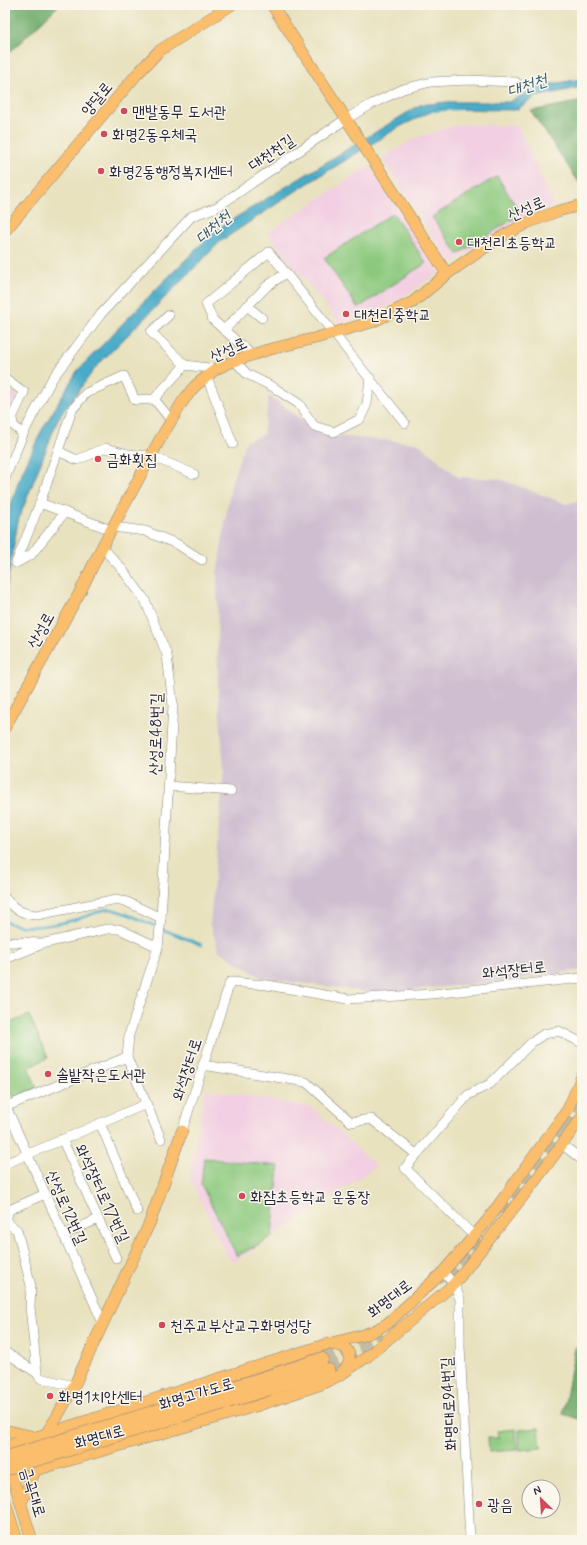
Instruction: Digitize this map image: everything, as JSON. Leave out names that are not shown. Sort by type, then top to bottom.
[{"type":"highway","name":"화명고가도로","points":[[7,1471],[285,1378],[330,1368]]},
{"type":"main road","name":"양달로","points":[[5,231],[138,73],[159,51],[231,5]]},
{"type":"main road","points":[[272,5],[447,274]]},
{"type":"main road","name":"산성로","points":[[5,727],[80,592],[102,546],[171,420],[195,386],[216,369],[235,361],[267,350],[372,322],[413,302],[447,274],[497,239],[527,223],[558,211],[582,205]]},
{"type":"main road","name":"화명대로","points":[[5,1447],[328,1344],[360,1336],[374,1331],[388,1323],[443,1272],[487,1221],[568,1109],[582,1076]]},
{"type":"main road","name":"화명대로","points":[[7,1471],[35,1471],[256,1406],[319,1385],[330,1368],[368,1356],[454,1284],[563,1145],[582,1117]]},
{"type":"main road","name":"와석장터로","points":[[7,1471],[47,1433],[74,1386],[150,1222],[182,1130]]},
{"type":"main road","points":[[328,1344],[341,1346],[347,1350],[350,1362],[348,1366],[330,1368]]},
{"type":"main road","points":[[240,1372],[285,1378]]},
{"type":"main road","points":[[256,1406],[285,1378]]},
{"type":"main road","points":[[5,1430],[35,1437]]},
{"type":"main road","name":"금곡대로","points":[[5,1454],[7,1471],[21,1503],[32,1540]]},
{"type":"main road","points":[[21,1503],[35,1471]]},
{"type":"main road","name":"금곡대로","points":[[5,1500],[17,1540]]},
{"type":"street","name":"대천천길","points":[[5,478],[23,434],[52,378],[101,314],[192,216],[217,207],[348,122],[372,104],[403,89],[431,82],[468,80],[516,82]]},
{"type":"street","points":[[252,355],[213,320],[206,304],[270,252],[405,422]]},
{"type":"street","points":[[224,330],[267,286],[286,273]]},
{"type":"street","points":[[247,306],[262,318]]},
{"type":"street","points":[[169,315],[151,332],[185,365],[216,369]]},
{"type":"street","points":[[235,361],[247,374],[273,387],[299,404],[314,426],[334,432],[360,419],[367,404],[370,378]]},
{"type":"street","points":[[65,512],[31,555],[16,563],[40,503],[72,410],[86,393],[124,376],[135,400],[154,399],[185,365]]},
{"type":"street","points":[[207,377],[233,444]]},
{"type":"street","points":[[5,378],[38,403]]},
{"type":"street","points":[[23,434],[13,425],[12,418],[24,392]]},
{"type":"street","points":[[154,399],[171,420]]},
{"type":"street","points":[[58,451],[77,460],[106,448],[128,454],[151,456],[194,474]]},
{"type":"street","points":[[40,503],[112,529],[145,531],[177,544],[202,560]]},
{"type":"street","name":"산성로48번길","points":[[102,546],[122,569],[145,600],[167,655],[173,706],[158,947],[129,1035],[127,1057]]},
{"type":"street","points":[[169,786],[231,791]]},
{"type":"street","points":[[5,898],[18,911],[37,915],[117,899],[127,902],[161,918]]},
{"type":"street","points":[[5,959],[45,943],[100,930],[120,929],[158,947]]},
{"type":"street","points":[[5,942],[45,943]]},
{"type":"street","name":"와석장터로","points":[[182,1130],[230,982],[267,985],[348,999],[432,994],[582,978]]},
{"type":"street","points":[[474,1236],[405,1168],[468,1095],[490,1084],[532,1042],[544,1034],[559,1031],[582,1043]]},
{"type":"street","points":[[5,1106],[127,1057],[161,1139]]},
{"type":"street","points":[[203,1066],[306,1082],[351,1122],[371,1119],[416,1154]]},
{"type":"street","points":[[5,1164],[146,1104]]},
{"type":"street","name":"산성로12번길","points":[[5,1106],[103,1323]]},
{"type":"street","points":[[100,1123],[138,1211]]},
{"type":"street","name":"와석장터로17번길","points":[[62,1139],[116,1258]]},
{"type":"street","points":[[563,1145],[582,1160]]},
{"type":"street","points":[[37,1373],[30,1307],[31,1286],[17,1230],[5,1222],[9,1210],[45,1194]]},
{"type":"street","points":[[63,1235],[98,1219]]},
{"type":"street","name":"화명대로94번길","points":[[443,1272],[454,1284],[460,1299],[460,1346],[470,1540]]},
{"type":"street","points":[[5,1352],[37,1373],[40,1378],[74,1386]]},
{"type":"shaded area","name":"대천리초등학교","points":[[460,124],[518,126],[554,206],[522,218],[451,264],[382,158],[418,137]]},
{"type":"shaded area","name":"대천리중학교","points":[[369,166],[440,272],[392,304],[340,324],[267,233]]},
{"type":"shaded area","points":[[5,385],[18,398],[5,420]]},
{"type":"shaded area","points":[[269,395],[322,435],[418,443],[458,477],[500,479],[566,504],[582,500],[582,970],[488,983],[375,993],[262,978],[219,951],[210,925],[224,770],[218,689],[217,575],[231,484],[246,441],[263,435]]},
{"type":"shaded area","points":[[205,1089],[311,1107],[377,1166],[235,1262],[227,1256],[190,1179]]},
{"type":"green space","points":[[5,5],[59,5],[8,54],[5,54]]},
{"type":"green space","points":[[582,101],[582,187],[531,111]]},
{"type":"green space","points":[[497,176],[521,214],[458,254],[432,217]]},
{"type":"green space","points":[[393,213],[426,263],[358,308],[324,258]]},
{"type":"green space","points":[[29,1015],[48,1058],[28,1067],[37,1088],[15,1098],[5,1089],[5,1025]]},
{"type":"green space","name":"화잠초등학교 운동장","points":[[204,1158],[279,1166],[272,1237],[237,1256],[201,1184]]},
{"type":"green space","points":[[582,1342],[582,1420],[563,1414],[575,1348]]},
{"type":"green space","points":[[539,1428],[541,1448],[519,1450],[519,1430]]},
{"type":"green space","points":[[516,1429],[517,1450],[489,1452],[488,1438],[498,1438],[497,1431]]},
{"type":"water","name":"대천천","points":[[582,79],[582,87],[535,97],[516,110],[437,109],[399,127],[299,189],[221,241],[96,367],[58,419],[18,521],[5,596],[5,523],[20,477],[42,430],[77,371],[161,284],[217,229],[420,105],[447,102],[509,102],[540,86]]},
{"type":"waterway","name":"대천천","points":[[430,111],[457,109]]},
{"type":"waterway","points":[[5,921],[13,925],[34,927],[45,926],[78,919],[103,910],[112,909],[157,927]]},
{"type":"waterway","points":[[162,929],[202,945]]},
{"type":"tunnel","points":[[566,1129],[582,1103]]},
{"type":"tunnel","points":[[499,1212],[533,1170],[568,1118]]},
{"type":"tunnel","points":[[445,1276],[461,1260],[481,1235]]},
{"type":"tunnel","points":[[322,1359],[373,1335]]},
{"type":"tunnel","points":[[328,1370],[362,1353],[384,1336]]},
{"type":"place","name":"맨발동무 도서관","points":[[124,111]]},
{"type":"place","name":"화명2동우체국","points":[[104,134]]},
{"type":"place","name":"화명2동행정복지센터","points":[[101,171]]},
{"type":"place","name":"대천리초등학교","points":[[459,242]]},
{"type":"place","name":"대천리중학교","points":[[346,314]]},
{"type":"place","name":"금화횟집","points":[[98,459]]},
{"type":"place","name":"솔밭작은도서관","points":[[48,1074]]},
{"type":"place","name":"화잠초등학교 운동장","points":[[242,1196]]},
{"type":"place","name":"천주교부산교구화명성당","points":[[162,1325]]},
{"type":"place","name":"화명1치안센터","points":[[50,1396]]},
{"type":"place","name":"광음","points":[[479,1504]]}]
